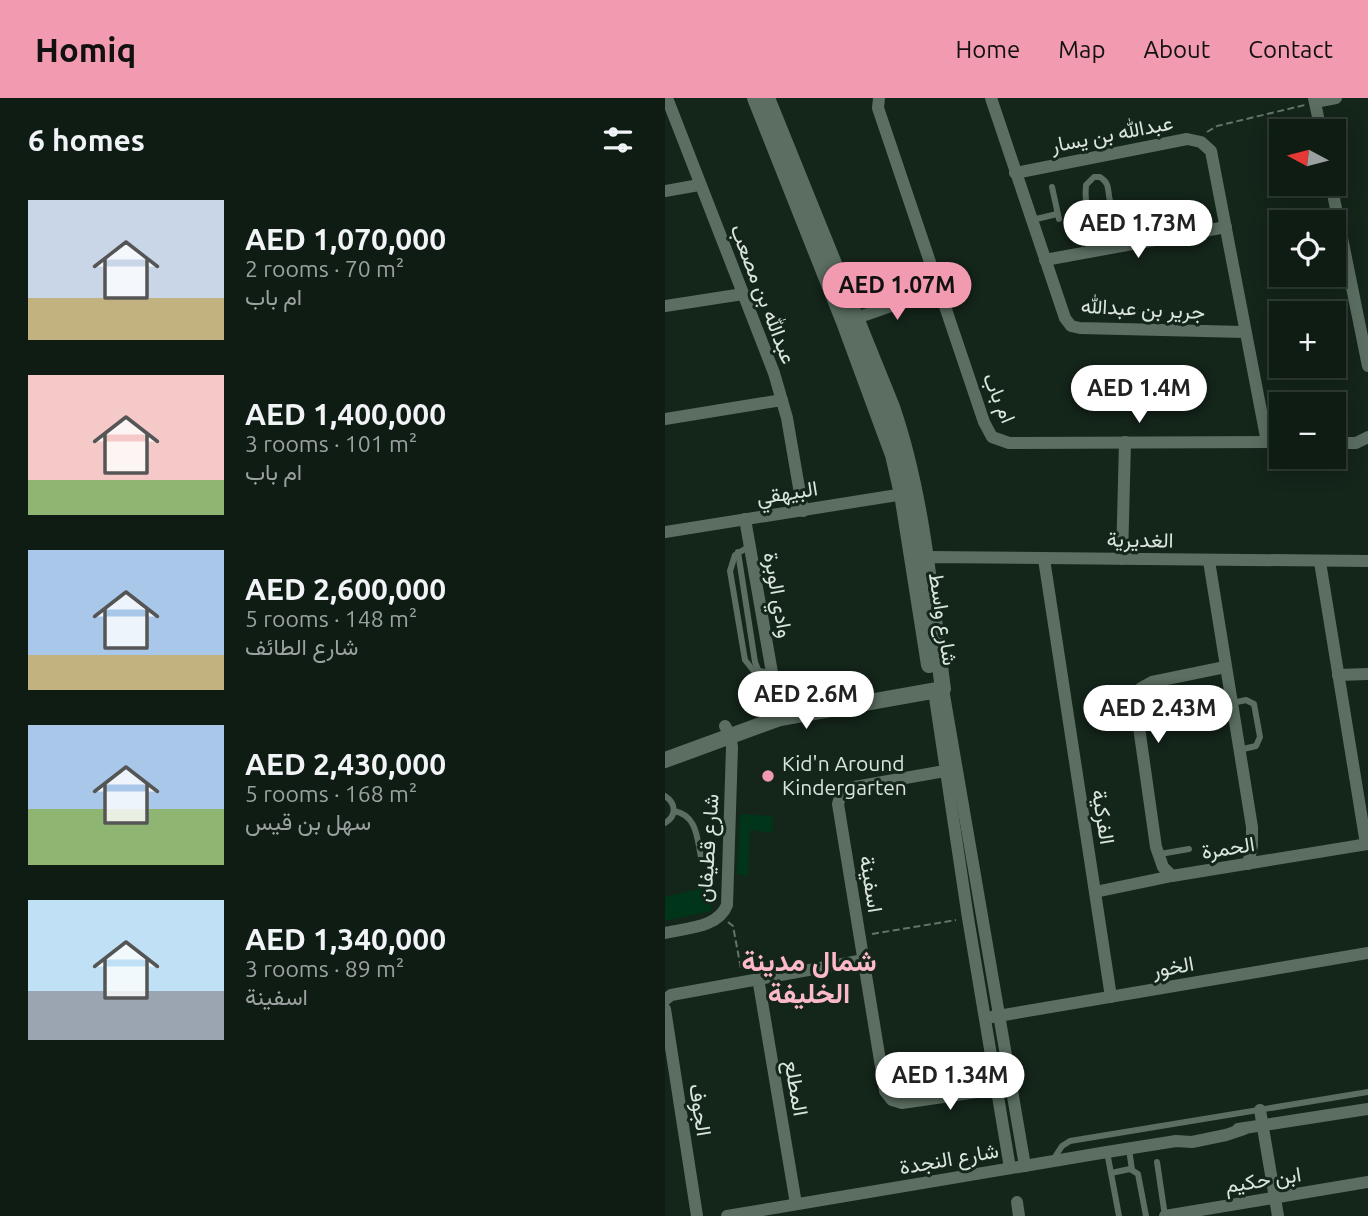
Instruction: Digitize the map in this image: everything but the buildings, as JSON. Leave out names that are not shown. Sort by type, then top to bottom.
[{"type":"street","name":"عبدالله بن مصعب","points":[[667,98],[699,185],[766,348],[782,400],[803,511]]},
{"type":"street","name":"شارع واسط","points":[[755,98],[850,321]]},
{"type":"street","name":"شارع واسط","points":[[767,98],[850,321],[908,493],[951,771],[968,918],[1010,1168]]},
{"type":"street","name":"ام باب","points":[[879,98],[878,108],[984,422],[992,438],[1009,443],[1267,442]]},
{"type":"street","name":"جرير بن عبدالله","points":[[991,98],[1065,318],[1071,326],[1245,332]]},
{"type":"street","points":[[1319,119],[1315,100],[1336,98]]},
{"type":"street","name":"عبدالله بن يسار","points":[[1016,173],[1187,139],[1201,142],[1211,151],[1267,442]]},
{"type":"street","points":[[665,191],[699,185]]},
{"type":"street","points":[[1333,196],[1368,366]]},
{"type":"street","points":[[1045,260],[1226,227]]},
{"type":"street","points":[[850,321],[939,289]]},
{"type":"street","points":[[665,306],[743,294]]},
{"type":"street","points":[[665,419],[782,400]]},
{"type":"street","points":[[1346,443],[1356,443],[1368,437]]},
{"type":"street","points":[[1122,559],[1125,442]]},
{"type":"street","name":"البيهقي","points":[[665,532],[908,493]]},
{"type":"street","name":"وادي الوبرة","points":[[745,519],[744,549],[765,672],[779,713]]},
{"type":"street","name":"الغديرية","points":[[919,558],[1368,561]]},
{"type":"street","name":"الفركية","points":[[1044,559],[1111,997]]},
{"type":"street","points":[[1209,561],[1252,827],[1248,864]]},
{"type":"street","points":[[1320,562],[1367,844]]},
{"type":"street","points":[[1172,876],[1163,867],[1158,855],[1135,705],[1137,693],[1152,682],[1225,667]]},
{"type":"street","points":[[1338,675],[1368,674]]},
{"type":"street","points":[[665,749],[779,713],[938,685]]},
{"type":"street","points":[[665,760],[728,730]]},
{"type":"street","name":"شارع قطيفان","points":[[665,933],[711,923],[721,916],[727,899],[732,790],[728,730]]},
{"type":"street","name":"شارع واسط","points":[[951,771],[1025,1166]]},
{"type":"street","name":"اسفينة","points":[[951,771],[849,788],[841,794],[838,804],[885,1091],[892,1100],[902,1103],[1011,1087]]},
{"type":"street","name":"الحمرة","points":[[1095,892],[1172,876],[1367,844]]},
{"type":"street","name":"الخور","points":[[984,1019],[1368,953]]},
{"type":"street","points":[[665,999],[758,978],[863,960]]},
{"type":"street","name":"المطلع","points":[[758,978],[796,1204]]},
{"type":"street","name":"الجوف","points":[[665,1009],[697,1216]]},
{"type":"street","name":"شارع النجدة","points":[[727,1216],[760,1213],[796,1204],[1176,1141],[1196,1134],[1368,1109]]},
{"type":"street","points":[[1260,1110],[1278,1216]]},
{"type":"street","name":"ابن حكيم","points":[[1165,1216],[1368,1182]]},
{"type":"street","points":[[1017,1202],[1019,1216]]},
{"type":"lane","points":[[1089,158],[1094,177]]},
{"type":"lane","points":[[1094,177],[1100,177],[1108,185],[1112,212],[1111,219],[1099,226],[1089,217],[1085,190],[1094,177]]},
{"type":"lane","points":[[1031,220],[1058,217],[1052,187]]},
{"type":"lane","points":[[744,549],[733,559],[730,571],[745,660],[750,668],[765,672]]},
{"type":"lane","points":[[1231,703],[1249,701],[1256,710],[1260,741],[1252,748],[1239,750]]},
{"type":"lane","points":[[665,796],[671,800],[674,811],[673,816],[665,823]]},
{"type":"lane","points":[[674,811],[687,816],[693,824],[701,857]]},
{"type":"lane","points":[[1158,855],[1189,849]]},
{"type":"lane","points":[[1052,1161],[1069,1141],[1368,1093]]},
{"type":"lane","points":[[1129,1149],[1132,1170],[1139,1177],[1146,1216]]},
{"type":"lane","points":[[1107,1152],[1119,1216]]},
{"type":"lane","points":[[1157,1162],[1165,1216]]},
{"type":"lane","points":[[1111,1173],[1132,1170]]},
{"type":"path","points":[[1201,142],[1209,130],[1217,126],[1315,100]]},
{"type":"path","points":[[721,916],[733,926],[743,981]]},
{"type":"path","points":[[860,936],[968,918]]},
{"type":"green space","points":[[740,814],[773,816],[772,833],[750,830],[748,876],[737,874]]},
{"type":"green space","points":[[708,887],[712,911],[665,921],[665,897]]},
{"type":"place","name":"Kid'n Around Kindergarten","points":[[768,776]]},
{"type":"district","name":"شمال مدينة الخليفة","points":[[809,977]]}]
